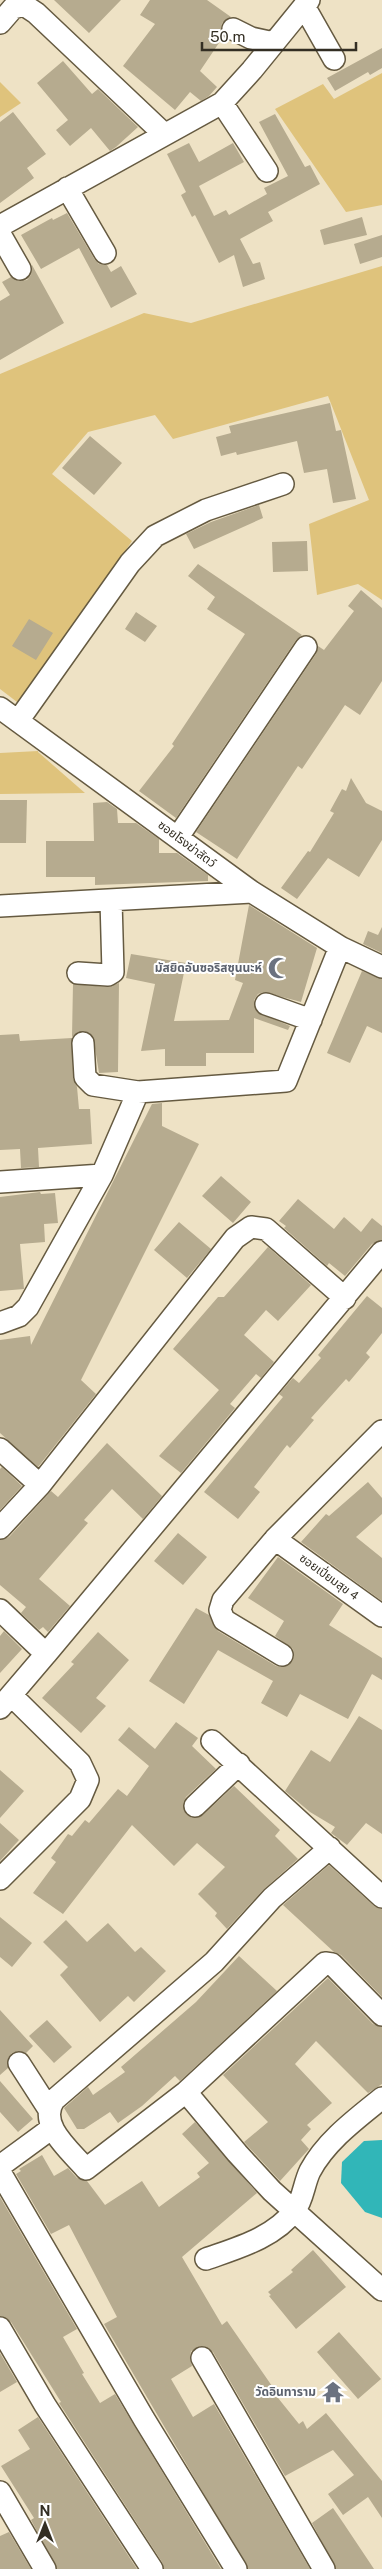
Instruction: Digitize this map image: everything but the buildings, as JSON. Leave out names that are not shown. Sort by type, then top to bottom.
[{"type":"street","points":[[0,226],[222,103],[306,3],[334,59]]},
{"type":"street","points":[[0,24],[13,8],[24,5],[36,13],[164,134]]},
{"type":"street","points":[[233,29],[250,38],[274,43]]},
{"type":"street","points":[[222,103],[267,170]]},
{"type":"street","points":[[67,188],[105,253]]},
{"type":"street","points":[[0,234],[20,269]]},
{"type":"street","points":[[18,721],[130,563],[155,536],[206,510],[283,484]]},
{"type":"street","points":[[178,837],[306,647]]},
{"type":"street","name":"ซอยโรงฆ่าสัตว์","points":[[0,708],[252,892],[340,947],[382,967]]},
{"type":"street","points":[[0,906],[252,892]]},
{"type":"street","points":[[78,973],[108,975],[113,972],[111,900]]},
{"type":"street","points":[[82,1043],[84,1077],[93,1085],[138,1092],[286,1081],[340,947]]},
{"type":"street","points":[[266,1004],[311,1020]]},
{"type":"street","points":[[0,1323],[19,1316],[28,1307],[102,1175],[138,1092]]},
{"type":"street","points":[[0,1182],[102,1175]]},
{"type":"street","points":[[0,1528],[40,1485],[235,1238],[251,1227],[266,1230],[345,1298]]},
{"type":"street","points":[[0,1879],[80,1799],[88,1780],[80,1763],[6,1702],[382,1252]]},
{"type":"street","points":[[282,1655],[224,1620],[220,1610],[223,1600],[275,1538],[382,1431]]},
{"type":"street","points":[[0,1449],[40,1485]]},
{"type":"street","name":"ซอยเปี่ยมสุข 4","points":[[275,1538],[382,1616]]},
{"type":"street","points":[[0,1610],[46,1654]]},
{"type":"street","points":[[212,1741],[382,1897]]},
{"type":"street","points":[[195,1806],[238,1764]]},
{"type":"street","points":[[0,2166],[50,2118],[54,2100],[214,1962],[272,1898],[330,1848]]},
{"type":"street","points":[[19,2063],[50,2118],[86,2169],[186,2092],[325,1963],[332,1964],[382,2015]]},
{"type":"street","points":[[186,2092],[237,2153],[272,2191],[382,2290]]},
{"type":"street","points":[[206,2259],[254,2242],[272,2230],[295,2210],[310,2171],[326,2148],[382,2098]]},
{"type":"street","points":[[0,2172],[99,2344],[236,2569]]},
{"type":"street","points":[[0,2328],[45,2405],[152,2569]]},
{"type":"street","points":[[202,2358],[324,2569]]},
{"type":"street","points":[[0,2492],[45,2569]]},
{"type":"shaded area","points":[[382,73],[382,205],[346,212],[275,109],[323,84],[334,99]]},
{"type":"shaded area","points":[[0,82],[21,103],[0,117]]},
{"type":"shaded area","points":[[382,266],[382,600],[358,584],[317,595],[309,524],[369,500],[328,396],[173,439],[155,415],[88,432],[52,474],[132,541],[21,705],[0,689],[0,374],[144,313],[191,323]]},
{"type":"shaded area","points":[[38,751],[85,793],[0,794],[0,753]]},
{"type":"water","points":[[382,2140],[382,2218],[365,2212],[341,2183],[342,2162],[364,2141]]},
{"type":"place","name":"มัสยิดอันซอริสซุนนะห์","points":[[279,968]]},
{"type":"place","name":"วัดอินทาราม","points":[[333,2392]]}]
